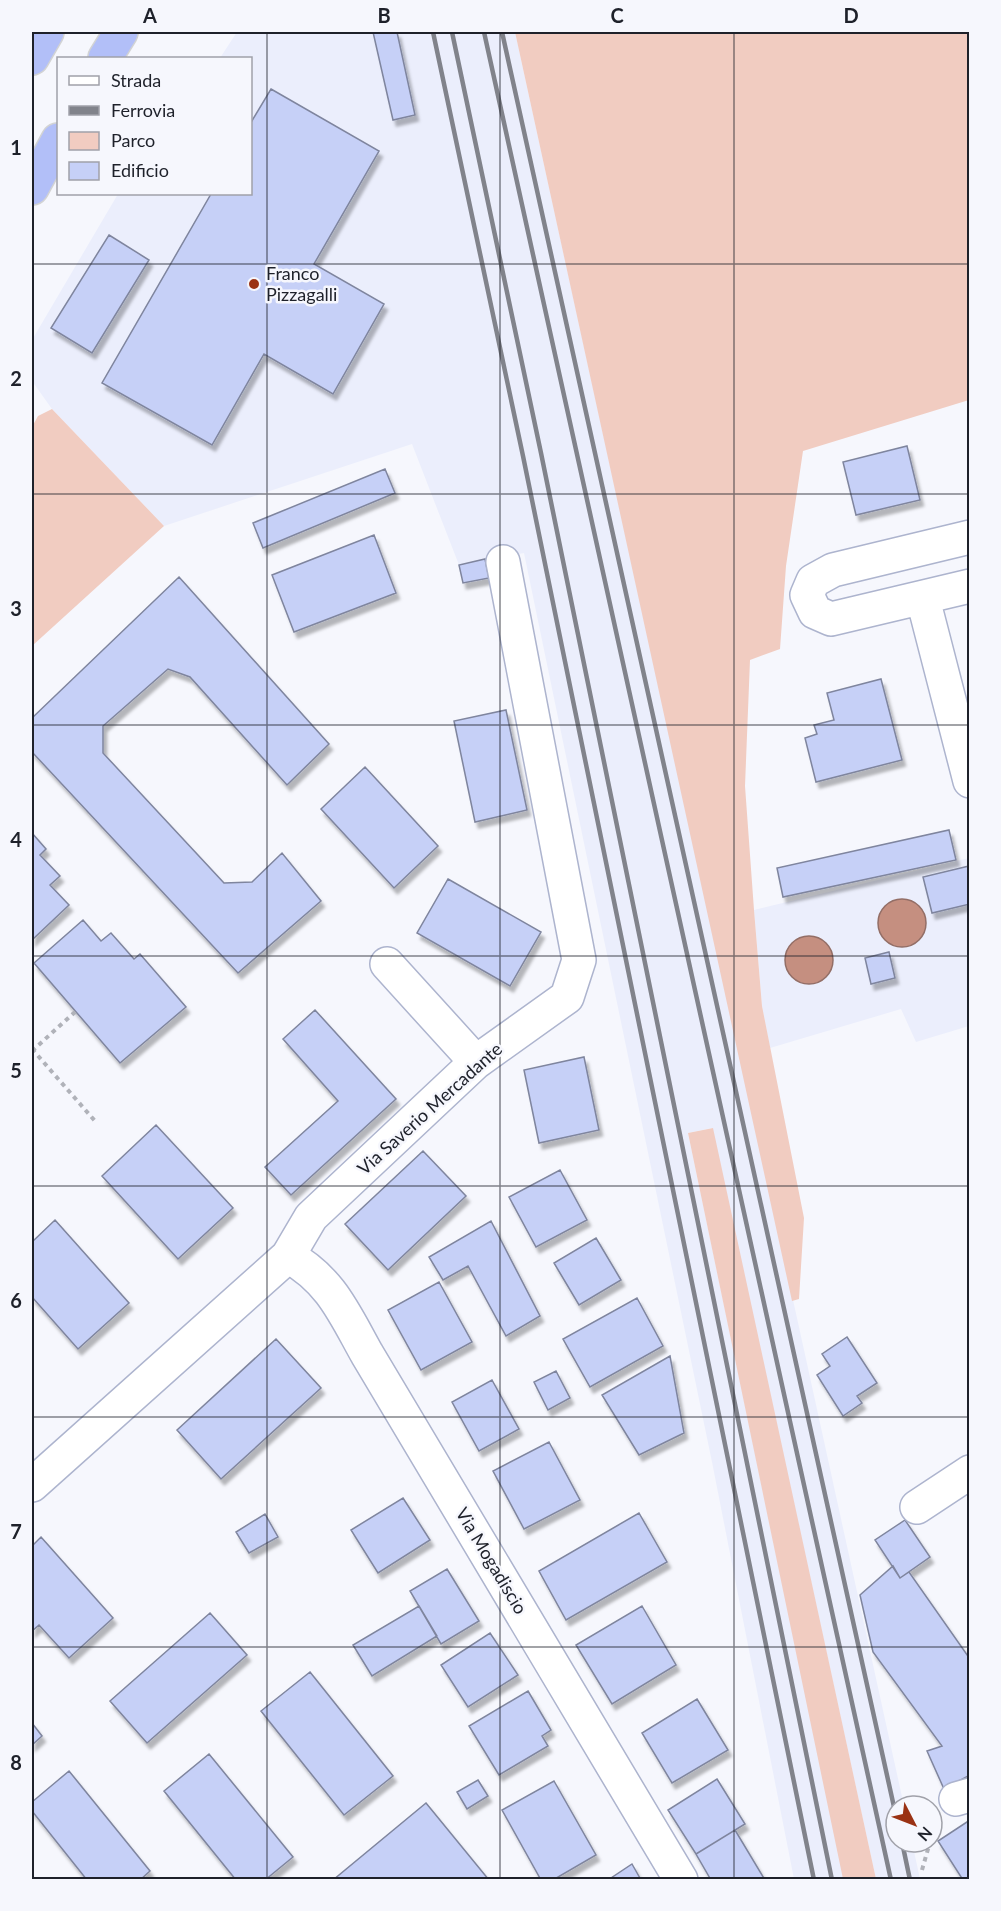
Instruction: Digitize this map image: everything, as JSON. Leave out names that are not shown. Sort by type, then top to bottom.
[{"type":"highway","points":[[32,58],[46,32]]},
{"type":"highway","points":[[106,57],[121,32]]},
{"type":"highway","points":[[32,188],[57,142]]},
{"type":"street","points":[[969,537],[833,570],[819,576],[809,588],[809,603],[820,615],[837,619],[969,586]]},
{"type":"street","name":"Via Saverio Mercadante","points":[[32,1485],[288,1256],[311,1217],[476,1062],[567,996],[579,960],[503,562]]},
{"type":"street","points":[[923,599],[969,781]]},
{"type":"street","points":[[387,964],[476,1062]]},
{"type":"street","name":"Via Mogadiscio","points":[[288,1256],[309,1267],[323,1280],[337,1299],[367,1354],[681,1880]]},
{"type":"street","points":[[917,1507],[969,1472]]},
{"type":"path","points":[[76,1011],[32,1050],[95,1121]]},
{"type":"path","points":[[922,1870],[927,1854]]},
{"type":"shaded area","points":[[237,32],[515,32],[901,1794],[884,1794],[884,1854],[915,1854],[920,1879],[876,1879],[712,1128],[688,1133],[844,1879],[794,1879],[712,1462],[524,553],[459,565],[412,444],[164,526],[52,409],[32,381],[32,340],[117,195],[252,195],[252,57],[221,57]]},
{"type":"shaded area","points":[[969,858],[969,1026],[916,1042],[901,1009],[770,1048],[762,1006],[754,910]]},
{"type":"shaded area","points":[[897,899],[907,899],[919,906],[926,918],[926,928],[919,940],[907,947],[897,947],[882,936],[878,928],[878,918],[889,903]]},
{"type":"shaded area","points":[[804,936],[814,936],[826,943],[833,955],[833,965],[826,977],[814,984],[804,984],[789,973],[785,965],[785,955],[796,940]]},
{"type":"green space","points":[[515,32],[969,32],[969,400],[803,451],[786,566],[780,649],[750,660],[745,786],[762,1006],[804,1218],[799,1299],[792,1301]]},
{"type":"green space","points":[[52,409],[164,526],[32,646],[32,427],[38,416]]},
{"type":"green space","points":[[713,1128],[876,1879],[843,1879],[688,1133]]},
{"type":"building","points":[[373,32],[397,32],[415,115],[393,120]]},
{"type":"building","name":"Franco Pizzagalli","points":[[271,89],[379,151],[314,264],[384,304],[333,394],[264,354],[212,445],[102,383],[210,195],[252,195],[252,121]]},
{"type":"building","points":[[109,235],[149,260],[92,353],[51,328]]},
{"type":"building","points":[[907,446],[920,500],[856,515],[843,462]]},
{"type":"building","points":[[385,469],[395,493],[263,548],[253,523]]},
{"type":"building","points":[[374,535],[396,593],[294,632],[272,575]]},
{"type":"building","points":[[485,559],[489,578],[463,583],[459,565]]},
{"type":"building","points":[[179,577],[329,744],[287,785],[190,677],[168,669],[103,726],[103,753],[224,883],[252,882],[282,853],[321,901],[238,973],[32,752],[32,718]]},
{"type":"building","points":[[881,679],[902,760],[816,782],[805,738],[817,734],[814,725],[834,720],[827,693]]},
{"type":"building","points":[[506,710],[527,810],[475,822],[454,721]]},
{"type":"building","points":[[365,767],[438,846],[394,888],[321,809]]},
{"type":"building","points":[[949,830],[956,860],[783,897],[777,868]]},
{"type":"building","points":[[32,833],[46,849],[40,855],[60,876],[50,885],[69,905],[32,940]]},
{"type":"building","points":[[969,866],[970,904],[932,913],[923,877]]},
{"type":"building","points":[[448,879],[541,932],[510,986],[417,933]]},
{"type":"building","points":[[83,920],[101,941],[111,933],[134,959],[140,954],[186,1007],[120,1063],[34,963]]},
{"type":"building","points":[[889,952],[895,978],[871,984],[865,958]]},
{"type":"building","points":[[315,1010],[396,1099],[291,1195],[265,1167],[338,1101],[283,1039]]},
{"type":"building","points":[[584,1057],[599,1130],[539,1143],[524,1070]]},
{"type":"building","points":[[156,1125],[233,1208],[178,1259],[102,1176]]},
{"type":"building","points":[[423,1151],[466,1196],[388,1270],[345,1224]]},
{"type":"building","points":[[560,1170],[587,1220],[536,1247],[509,1197]]},
{"type":"building","points":[[55,1220],[129,1303],[78,1349],[32,1297],[32,1242]]},
{"type":"building","points":[[491,1221],[540,1316],[506,1336],[468,1266],[443,1280],[429,1257]]},
{"type":"building","points":[[596,1238],[621,1280],[579,1305],[554,1263]]},
{"type":"building","points":[[439,1282],[472,1342],[421,1370],[388,1310]]},
{"type":"building","points":[[637,1298],[663,1346],[590,1387],[563,1339]]},
{"type":"building","points":[[847,1337],[877,1383],[857,1396],[862,1403],[843,1416],[817,1375],[830,1366],[822,1354]]},
{"type":"building","points":[[276,1339],[321,1388],[221,1479],[177,1430]]},
{"type":"building","points":[[670,1356],[684,1433],[639,1455],[602,1395]]},
{"type":"building","points":[[556,1371],[570,1398],[548,1410],[534,1382]]},
{"type":"building","points":[[492,1380],[519,1429],[479,1451],[452,1402]]},
{"type":"building","points":[[549,1442],[580,1500],[524,1529],[493,1471]]},
{"type":"building","points":[[403,1498],[430,1540],[378,1573],[351,1530]]},
{"type":"building","points":[[639,1513],[667,1562],[566,1620],[539,1571]]},
{"type":"building","points":[[265,1514],[278,1537],[249,1553],[236,1532]]},
{"type":"building","points":[[905,1520],[930,1557],[900,1578],[875,1540]]},
{"type":"building","points":[[41,1537],[113,1618],[69,1658],[39,1625],[32,1631],[32,1546]]},
{"type":"building","points":[[893,1566],[900,1578],[909,1572],[970,1659],[970,1775],[944,1789],[927,1751],[942,1746],[873,1652],[860,1595]]},
{"type":"building","points":[[447,1569],[479,1621],[441,1644],[410,1591]]},
{"type":"building","points":[[419,1606],[437,1636],[372,1676],[353,1645]]},
{"type":"building","points":[[642,1606],[676,1665],[612,1704],[576,1645]]},
{"type":"building","points":[[210,1613],[247,1655],[147,1743],[110,1701]]},
{"type":"building","points":[[490,1633],[518,1675],[468,1707],[441,1665]]},
{"type":"building","points":[[310,1672],[393,1776],[344,1815],[261,1711]]},
{"type":"building","points":[[528,1691],[551,1730],[542,1736],[548,1746],[499,1775],[469,1726]]},
{"type":"building","points":[[697,1699],[728,1750],[672,1783],[642,1733]]},
{"type":"building","points":[[32,1723],[42,1736],[32,1745]]},
{"type":"building","points":[[209,1754],[293,1857],[265,1880],[236,1880],[164,1791]]},
{"type":"building","points":[[69,1771],[150,1871],[140,1880],[87,1880],[32,1811],[32,1802]]},
{"type":"building","points":[[717,1779],[745,1824],[696,1854],[668,1810]]},
{"type":"building","points":[[478,1780],[488,1796],[467,1809],[457,1792]]},
{"type":"building","points":[[554,1781],[596,1855],[553,1880],[541,1880],[502,1810]]},
{"type":"building","points":[[426,1803],[489,1880],[333,1880]]},
{"type":"building","points":[[970,1820],[970,1880],[963,1880],[944,1850],[944,1837]]},
{"type":"building","points":[[735,1830],[765,1880],[711,1880],[696,1854]]},
{"type":"building","points":[[632,1864],[641,1880],[608,1880]]},
{"type":"railway","points":[[433,32],[523,456],[814,1880]]},
{"type":"railway","points":[[452,32],[541,453],[832,1880]]},
{"type":"railway","points":[[484,32],[891,1880]]},
{"type":"railway","points":[[502,32],[891,1794]]},
{"type":"railway","points":[[905,1854],[910,1880]]},
{"type":"place","name":"Franco Pizzagalli","points":[[254,284]]}]
